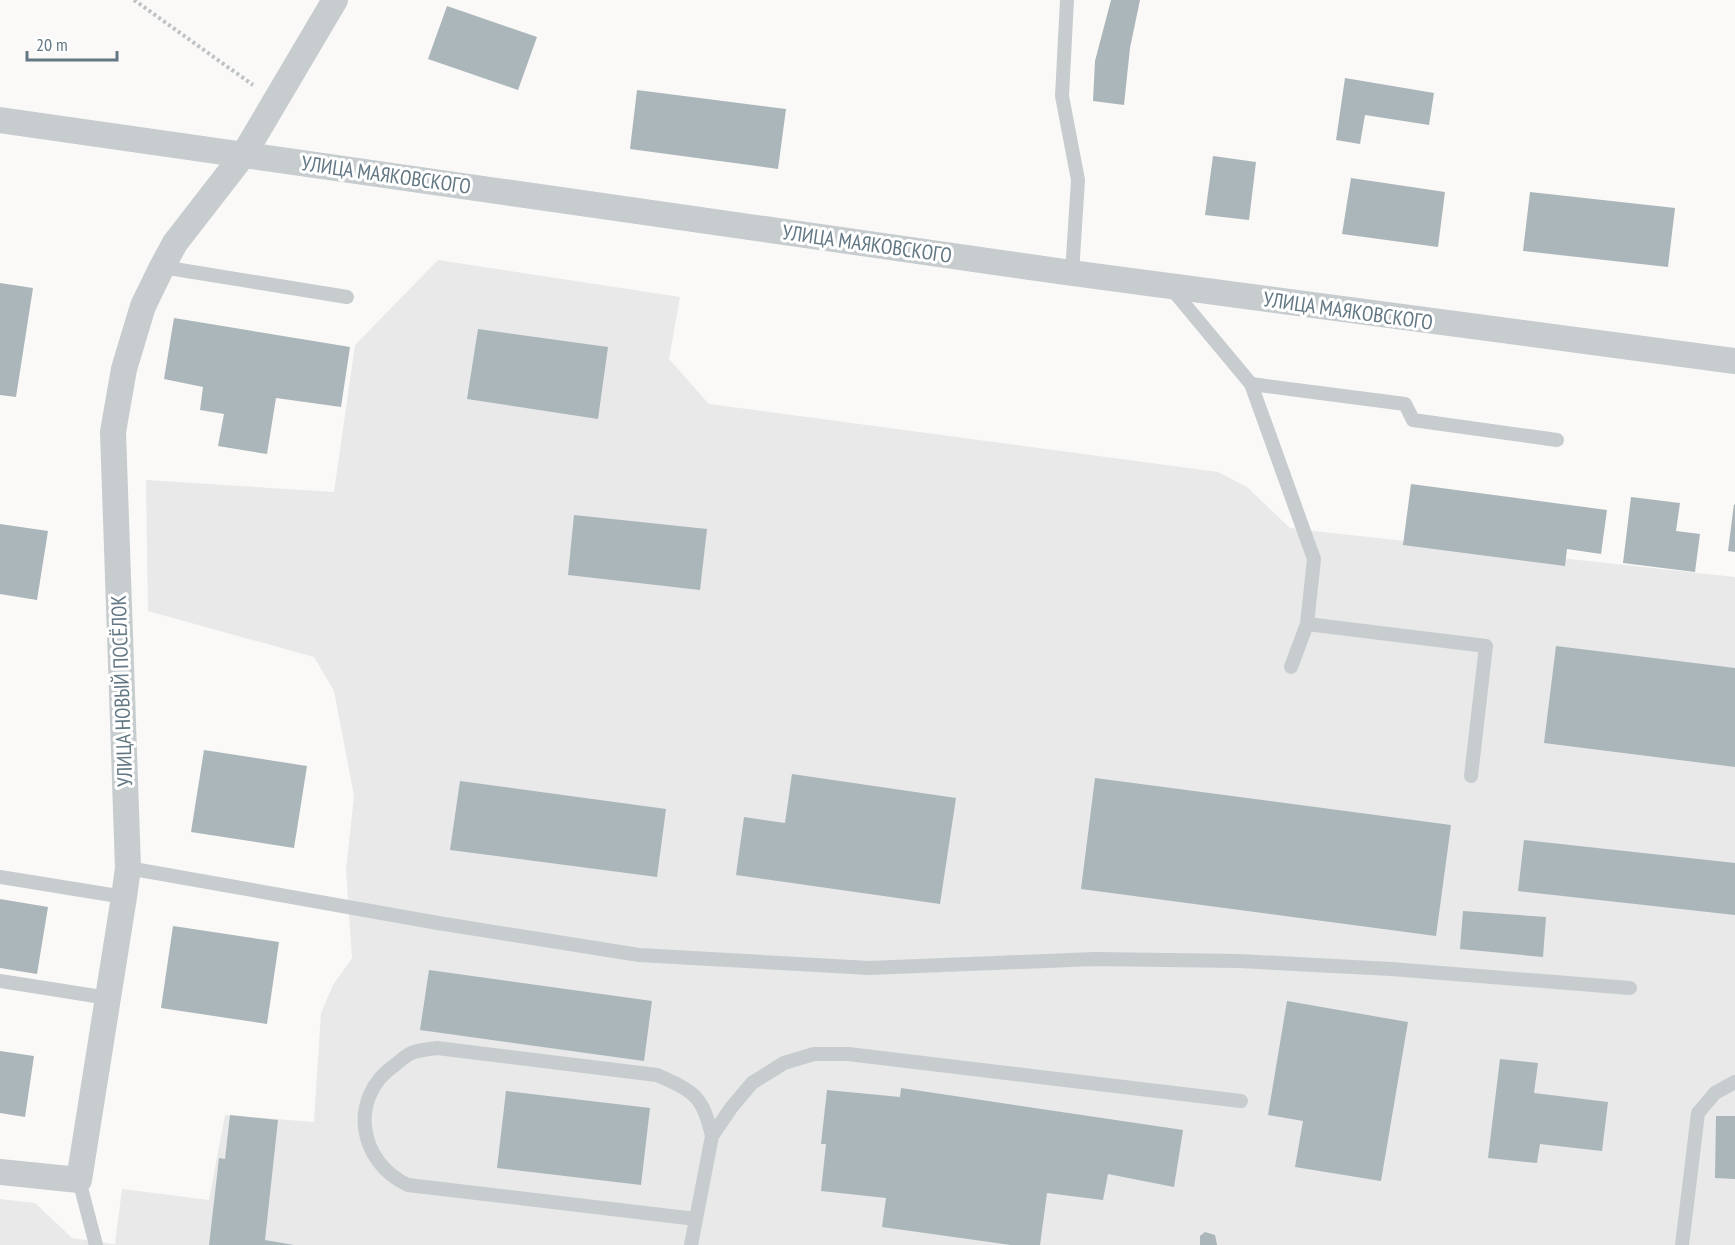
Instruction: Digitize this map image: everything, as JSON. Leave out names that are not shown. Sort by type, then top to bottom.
[{"type":"street","name":"УЛИЦА НОВЫЙ ПОСЁЛОК","points":[[79,1180],[128,868],[113,432],[124,369],[143,306],[175,243],[244,154],[335,0]]},
{"type":"street","name":"УЛИЦА МАЯКОВСКОГО","points":[[0,120],[1072,273],[1735,361]]},
{"type":"street","points":[[0,1172],[79,1180]]},
{"type":"lane","points":[[1067,0],[1062,96],[1078,180],[1072,273]]},
{"type":"lane","points":[[162,267],[347,297]]},
{"type":"lane","points":[[1170,286],[1251,384],[1314,559],[1307,624],[1291,668]]},
{"type":"lane","points":[[1251,384],[1405,404],[1413,420],[1557,440]]},
{"type":"lane","points":[[1307,624],[1486,646],[1471,776]]},
{"type":"lane","points":[[128,868],[426,921],[639,955],[869,968],[1095,959],[1239,961],[1391,969],[1630,988]]},
{"type":"lane","points":[[0,877],[124,897]]},
{"type":"lane","points":[[0,981],[108,998]]},
{"type":"lane","points":[[691,1245],[712,1136],[704,1105],[685,1087],[657,1075],[437,1048],[413,1052],[390,1068],[372,1087],[365,1112],[365,1135],[376,1159],[396,1179],[408,1185],[696,1219]]},
{"type":"lane","points":[[712,1136],[752,1083],[784,1063],[814,1054],[848,1054],[1241,1101]]},
{"type":"lane","points":[[1682,1245],[1698,1113],[1715,1094],[1735,1082]]},
{"type":"lane","points":[[79,1180],[96,1245]]},
{"type":"path","points":[[134,0],[276,101]]},
{"type":"shaded area","points":[[438,260],[680,297],[669,359],[709,404],[1218,472],[1247,487],[1290,528],[1735,577],[1735,1245],[0,1245],[0,1199],[35,1203],[72,1238],[115,1244],[122,1189],[209,1200],[225,1115],[314,1122],[321,1013],[333,985],[352,958],[346,870],[354,796],[334,691],[314,657],[148,611],[146,480],[334,492],[355,345]]},
{"type":"building","points":[[1111,0],[1140,0],[1130,48],[1124,105],[1093,101],[1095,61]]},
{"type":"building","points":[[447,6],[537,37],[518,90],[428,59]]},
{"type":"building","points":[[1345,78],[1434,93],[1429,125],[1365,115],[1360,144],[1336,140]]},
{"type":"building","points":[[637,90],[786,109],[778,169],[630,149]]},
{"type":"building","points":[[1213,156],[1256,162],[1249,220],[1205,215]]},
{"type":"building","points":[[1351,178],[1445,192],[1438,247],[1342,234]]},
{"type":"building","points":[[1530,192],[1675,208],[1668,267],[1523,251]]},
{"type":"building","points":[[0,283],[33,288],[16,397],[0,395]]},
{"type":"building","points":[[174,318],[350,347],[341,407],[276,398],[267,454],[218,446],[224,414],[200,410],[203,387],[164,379]]},
{"type":"building","points":[[478,329],[608,347],[598,419],[467,399]]},
{"type":"building","points":[[1411,484],[1607,510],[1601,554],[1567,549],[1565,566],[1403,545]]},
{"type":"building","points":[[1631,497],[1680,503],[1676,531],[1700,534],[1695,572],[1623,563]]},
{"type":"building","points":[[1735,505],[1735,552],[1728,551]]},
{"type":"building","points":[[574,515],[707,529],[700,590],[568,575]]},
{"type":"building","points":[[0,524],[48,531],[37,600],[0,594]]},
{"type":"building","points":[[1556,646],[1735,668],[1735,767],[1544,743]]},
{"type":"building","points":[[204,750],[307,766],[294,848],[191,832]]},
{"type":"building","points":[[792,774],[956,798],[940,904],[736,875],[744,817],[785,823]]},
{"type":"building","points":[[1095,778],[1451,825],[1436,936],[1081,889]]},
{"type":"building","points":[[460,781],[666,809],[657,877],[450,850]]},
{"type":"building","points":[[1524,840],[1735,863],[1735,915],[1518,891]]},
{"type":"building","points":[[0,899],[48,907],[37,974],[0,968]]},
{"type":"building","points":[[1463,911],[1546,917],[1543,957],[1460,949]]},
{"type":"building","points":[[173,926],[279,942],[267,1024],[161,1008]]},
{"type":"building","points":[[429,970],[652,1001],[644,1061],[420,1030]]},
{"type":"building","points":[[1287,1001],[1408,1022],[1381,1181],[1295,1167],[1303,1121],[1268,1115]]},
{"type":"building","points":[[0,1051],[34,1056],[25,1117],[0,1113]]},
{"type":"building","points":[[1500,1059],[1538,1063],[1534,1093],[1608,1102],[1602,1151],[1540,1144],[1537,1163],[1488,1158]]},
{"type":"building","points":[[901,1088],[1183,1130],[1174,1187],[1108,1174],[1103,1200],[1047,1193],[1040,1245],[1011,1245],[882,1227],[886,1198],[821,1191],[826,1144],[821,1144],[827,1090],[900,1097]]},
{"type":"building","points":[[506,1091],[650,1108],[641,1185],[497,1168]]},
{"type":"building","points":[[230,1115],[278,1120],[265,1240],[294,1245],[209,1245],[219,1158],[225,1159]]},
{"type":"building","points":[[1716,1116],[1735,1116],[1735,1179],[1715,1178]]},
{"type":"building","points":[[1205,1232],[1215,1235],[1217,1245],[1200,1245],[1200,1236]]}]
